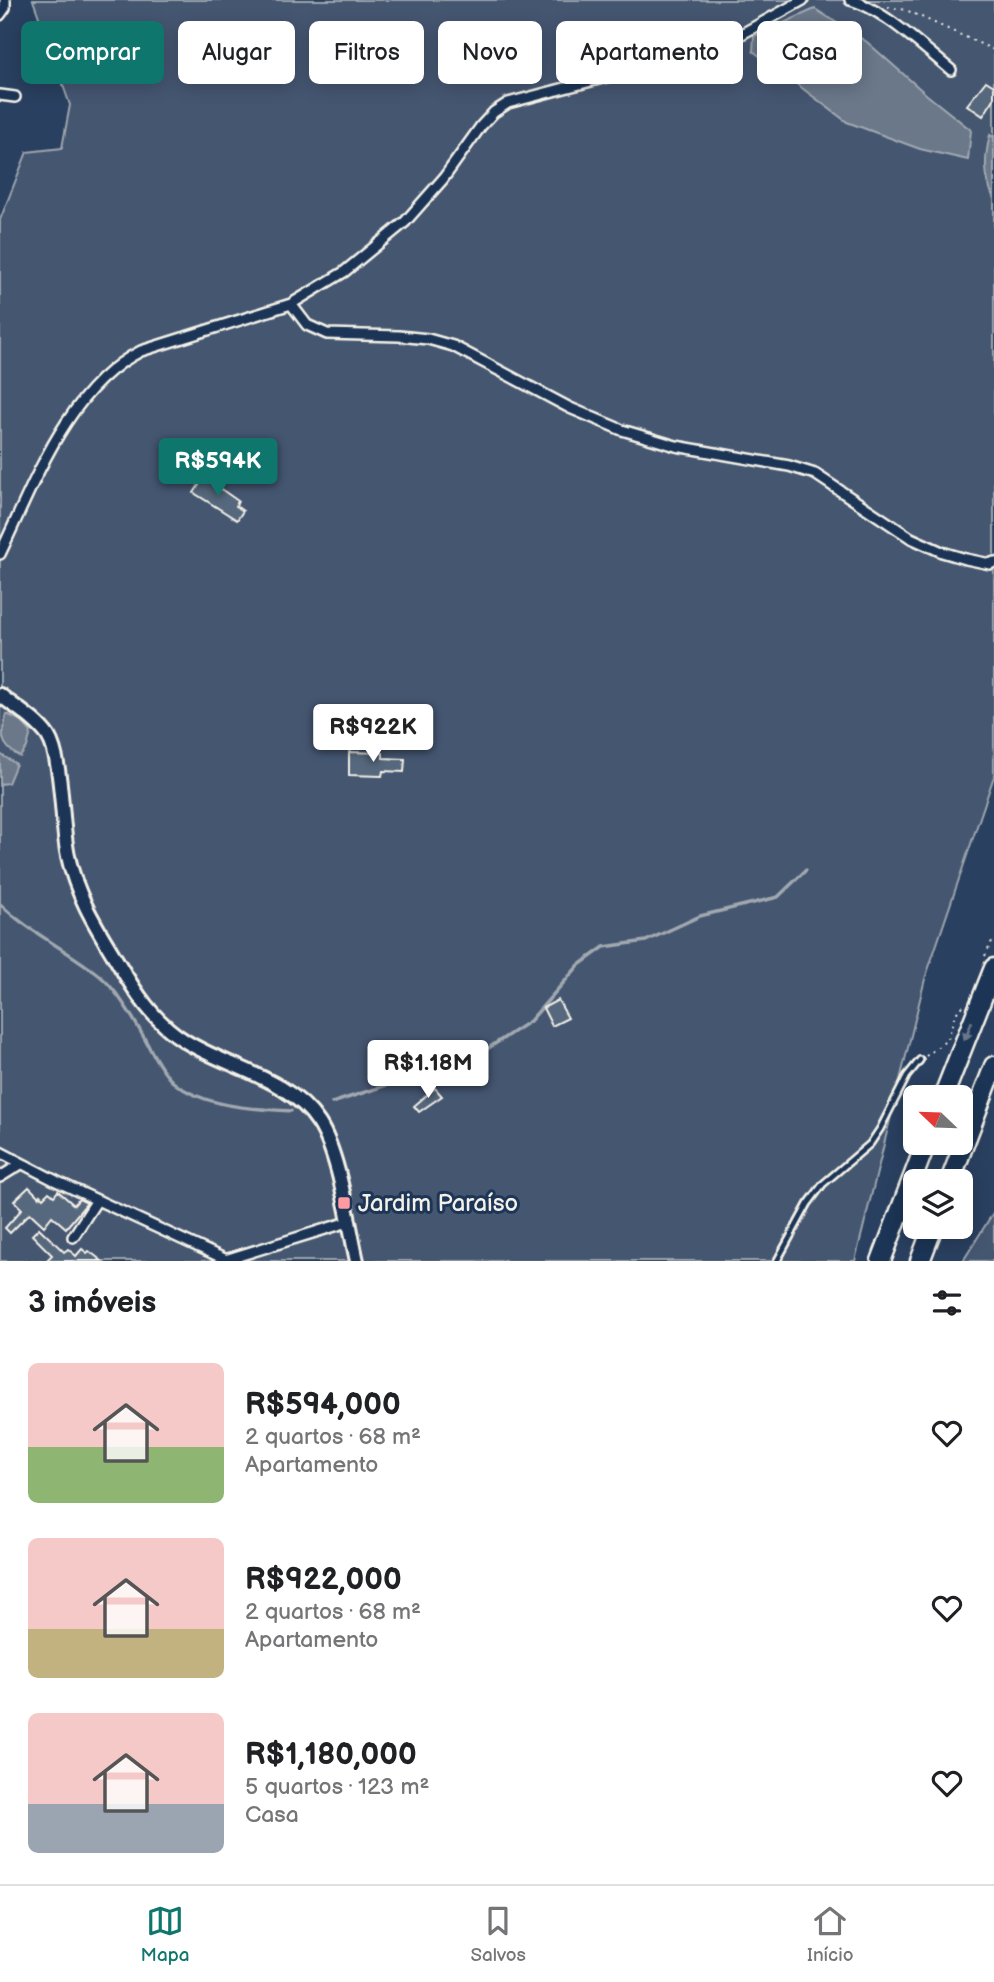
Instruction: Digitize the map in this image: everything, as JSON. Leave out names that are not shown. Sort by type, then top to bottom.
[{"type":"highway","points":[[947,1085],[989,964]]},
{"type":"highway","points":[[955,1169],[994,1066]]},
{"type":"highway","points":[[881,1261],[921,1155]]},
{"type":"highway","points":[[920,1261],[928,1239]]},
{"type":"main road","points":[[0,695],[48,736],[56,760],[67,855],[78,892],[112,954],[160,1023],[186,1041],[254,1074],[303,1104],[321,1128],[331,1149],[357,1261]]},
{"type":"street","points":[[0,15],[5,8],[5,0]]},
{"type":"street","points":[[0,554],[48,453],[80,402],[120,361],[141,351],[291,304],[344,272],[405,222],[443,179],[481,126],[494,112],[508,103],[690,55],[740,35],[803,0]]},
{"type":"street","points":[[850,0],[872,10],[901,30],[951,70]]},
{"type":"street","points":[[0,95],[15,97]]},
{"type":"street","points":[[291,304],[307,325],[327,334],[399,336],[428,339],[453,346],[570,408],[622,430],[676,446],[789,466],[815,474],[911,538],[966,559],[990,564],[994,562]]},
{"type":"street","points":[[0,1152],[227,1260],[348,1222]]},
{"type":"street","points":[[0,1177],[21,1164]]},
{"type":"street","points":[[74,1237],[97,1200]]},
{"type":"lane","points":[[778,1261],[808,1204],[823,1184],[870,1144],[907,1076],[919,1060]]},
{"type":"path","points":[[881,6],[906,10],[994,50]]},
{"type":"path","points":[[989,964],[994,937]]},
{"type":"path","points":[[919,1060],[948,1039],[956,1014],[962,1006]]},
{"type":"shaded area","points":[[33,0],[994,0],[994,776],[925,979],[855,1261],[0,1261],[0,220],[27,152],[62,148],[70,105],[63,84],[164,84],[164,21],[40,21]]},
{"type":"shaded area","points":[[815,9],[834,21],[788,21]]},
{"type":"shaded area","points":[[757,35],[757,54],[753,51],[754,36]]},
{"type":"shaded area","points":[[862,39],[971,130],[968,160],[920,149],[847,122],[797,84],[862,84]]},
{"type":"shaded area","points":[[990,135],[994,137],[994,199],[986,168]]},
{"type":"shaded area","points":[[7,714],[21,721],[31,732],[27,747],[20,757],[3,739]]},
{"type":"shaded area","points":[[0,754],[16,764],[8,783],[0,784]]},
{"type":"shaded area","points":[[994,1211],[994,1261],[963,1261],[993,1213]]},
{"type":"building","points":[[986,81],[994,86],[994,99],[983,116],[967,105]]},
{"type":"building","points":[[204,477],[238,501],[236,506],[243,511],[237,520],[194,493]]},
{"type":"building","points":[[349,752],[383,753],[383,758],[405,759],[404,772],[383,771],[382,776],[349,775]]},
{"type":"building","points":[[558,1000],[568,1018],[552,1026],[543,1008]]},
{"type":"building","points":[[435,1088],[442,1096],[419,1112],[414,1106]]},
{"type":"building","points":[[29,1187],[39,1197],[40,1195],[43,1198],[49,1192],[54,1196],[58,1191],[74,1205],[79,1199],[87,1203],[66,1228],[52,1216],[44,1226],[30,1213],[10,1233],[5,1228],[22,1209],[14,1201]]},
{"type":"building","points":[[39,1228],[64,1252],[68,1249],[76,1256],[82,1249],[102,1261],[46,1261],[52,1255],[32,1235]]},
{"type":"waterway","points":[[332,1103],[408,1078],[418,1066],[436,1064],[487,1049],[530,1021],[579,965],[604,947],[646,941],[700,916],[778,897],[806,870]]},
{"type":"waterway","points":[[0,904],[107,982],[173,1082],[214,1102],[245,1108],[291,1111]]},
{"type":"place","name":"Jardim Paraíso","points":[[344,1203]]}]
